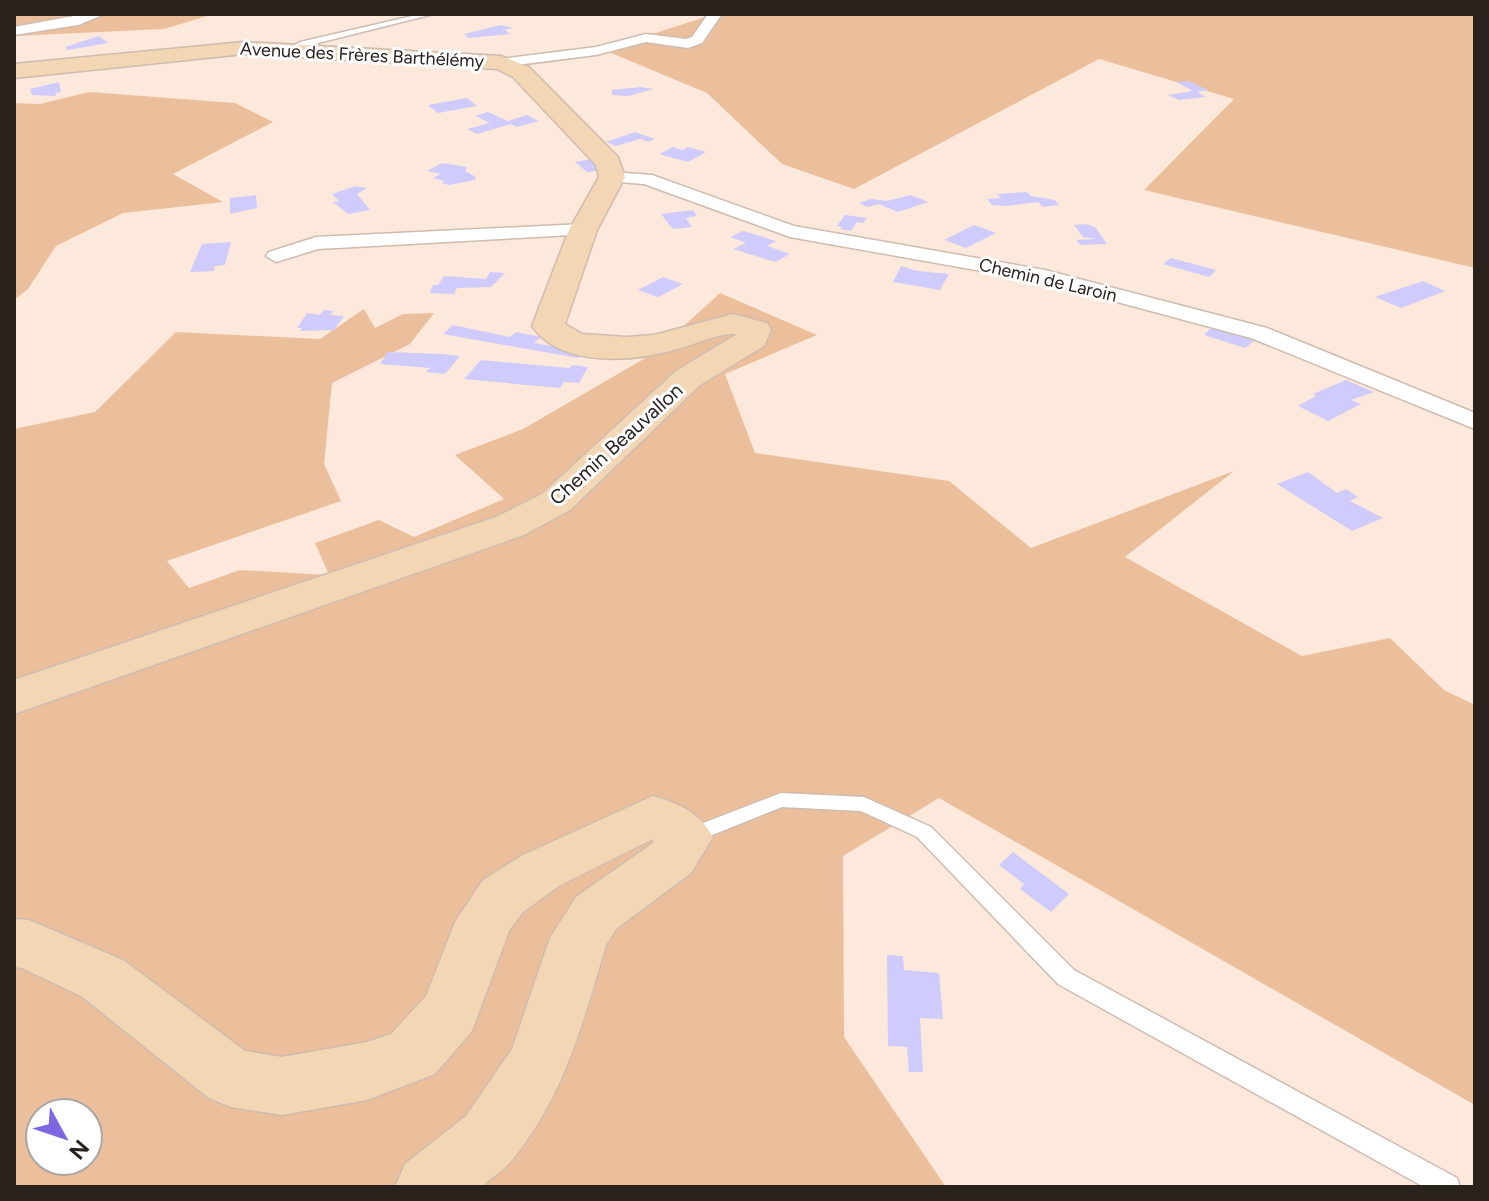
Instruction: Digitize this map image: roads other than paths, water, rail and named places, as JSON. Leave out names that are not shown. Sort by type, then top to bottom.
[{"type":"street","points":[[14,31],[78,21],[98,14]]},
{"type":"street","points":[[501,63],[596,51],[637,39],[688,44],[697,40],[715,14]]},
{"type":"street","name":"Avenue des Frères Barthélémy","points":[[14,71],[79,67],[215,49],[290,50],[501,63],[521,72],[609,163],[612,177]]},
{"type":"street","name":"Chemin Beauvallon","points":[[14,698],[222,623],[510,526],[556,502],[688,378],[752,339],[755,330],[737,323],[657,345],[630,348],[585,346],[558,337],[548,326],[583,230],[612,177]]},
{"type":"street","name":"Chemin de Laroin","points":[[612,177],[646,179],[790,231],[1045,276],[1259,333],[1475,422]]},
{"type":"street","points":[[276,256],[316,243],[583,230]]},
{"type":"street","points":[[14,943],[29,944],[102,978],[231,1078],[282,1086],[367,1071],[413,1054],[450,1012],[484,922],[503,896],[540,871],[653,816],[670,823],[686,837],[672,858],[596,913],[579,938],[539,1062],[489,1138],[429,1187]]},
{"type":"lane","points":[[290,50],[303,44],[430,14]]},
{"type":"lane","points":[[686,837],[781,800],[864,804],[900,820],[924,832],[1066,977],[1448,1187]]}]
